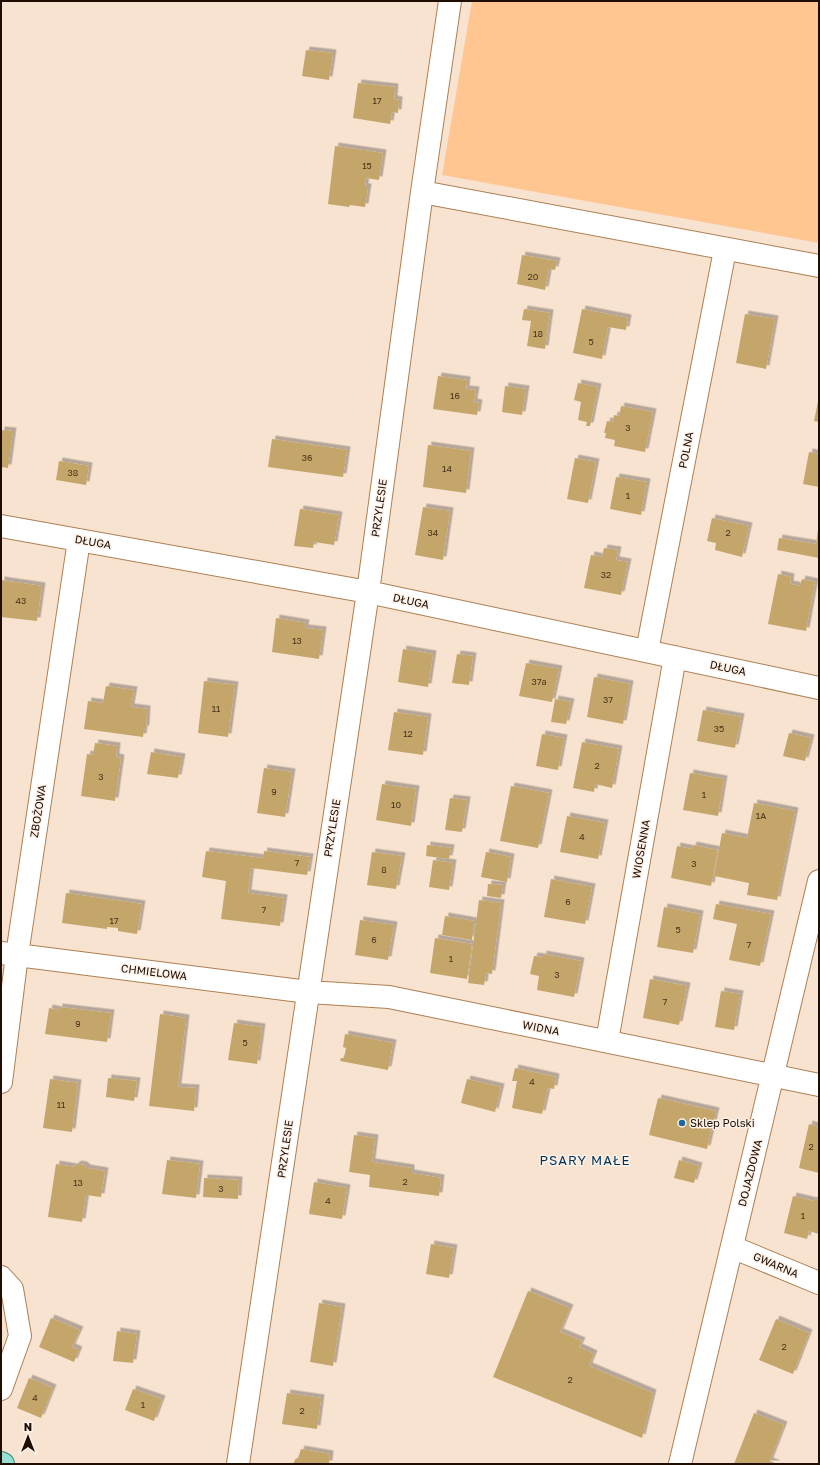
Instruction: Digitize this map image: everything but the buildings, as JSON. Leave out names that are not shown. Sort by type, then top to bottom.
[{"type":"street","name":"PRZYLESIE","points":[[238,1464],[368,592],[422,192],[450,1]]},
{"type":"street","points":[[422,192],[725,250],[819,266]]},
{"type":"street","name":"POLNA","points":[[647,651],[725,250]]},
{"type":"street","name":"DŁUGA","points":[[1,526],[368,592],[819,688]]},
{"type":"street","name":"ZBOŻOWA","points":[[1,1082],[9,954],[79,540]]},
{"type":"street","name":"WIOSENNA","points":[[607,1041],[675,657]]},
{"type":"street","name":"DOJAZDOWA","points":[[680,1464],[774,1075],[819,881]]},
{"type":"street","name":"CHMIELOWA","points":[[9,954],[308,992]]},
{"type":"street","name":"WIDNA","points":[[308,992],[388,997],[819,1084]]},
{"type":"street","name":"GWARNA","points":[[732,1247],[819,1283]]},
{"type":"street","points":[[1,1277],[12,1289],[20,1336],[1,1389]]},
{"type":"shaded area","points":[[472,1],[819,1],[819,243],[442,175]]},
{"type":"place","name":"Sklep Polski","points":[[682,1123]]},
{"type":"district","name":"PSARY MAŁE","points":[[585,1160]]}]
